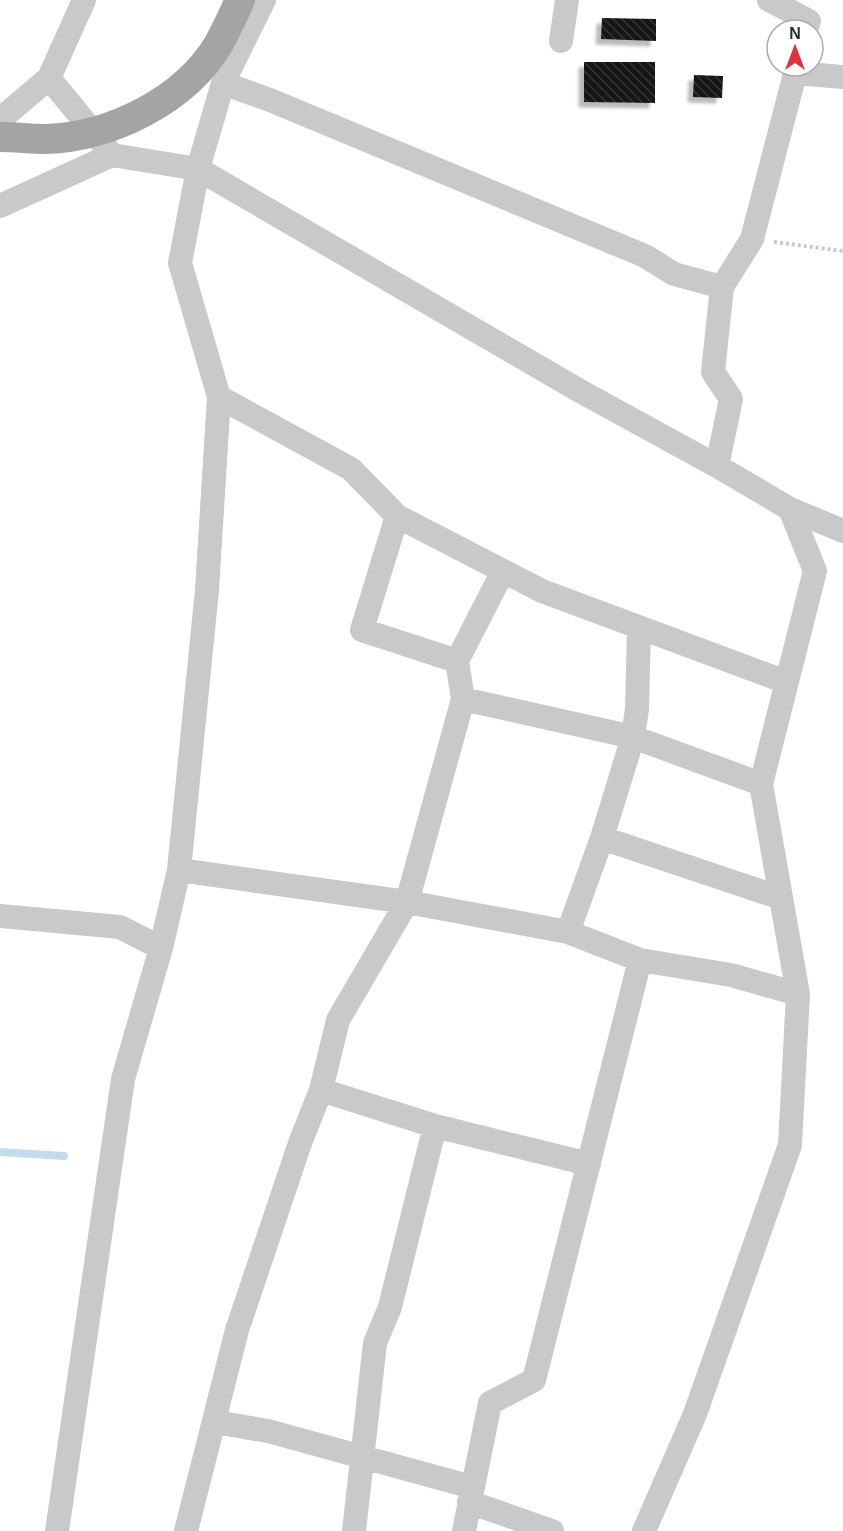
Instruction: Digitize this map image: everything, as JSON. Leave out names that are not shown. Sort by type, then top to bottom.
[{"type":"main road","points":[[0,136],[48,139],[91,132],[138,116],[183,87],[217,47],[240,0]]},
{"type":"street","points":[[0,136],[3,117],[49,78],[84,0]]},
{"type":"street","points":[[57,1531],[123,1079],[161,948],[179,870],[207,590],[219,397],[180,263],[198,169],[223,83],[264,0]]},
{"type":"street","points":[[561,41],[567,0]]},
{"type":"street","points":[[769,0],[802,18]]},
{"type":"street","points":[[825,74],[843,77]]},
{"type":"street","points":[[49,78],[112,155]]},
{"type":"street","points":[[717,466],[731,399],[713,372],[722,287],[752,239],[794,78]]},
{"type":"street","points":[[223,83],[270,100],[634,252],[674,274],[722,287]]},
{"type":"street","points":[[0,206],[112,155],[198,169],[580,391],[790,509],[843,531]]},
{"type":"street","points":[[219,397],[351,469],[398,516],[542,591],[786,682]]},
{"type":"street","points":[[644,1531],[695,1414],[790,1145],[798,994],[761,784],[815,571],[790,509]]},
{"type":"street","points":[[398,516],[362,630],[457,662]]},
{"type":"street","points":[[186,1531],[237,1330],[300,1143],[321,1090],[338,1020],[407,902],[463,699],[457,662],[503,571]]},
{"type":"street","points":[[568,932],[602,838],[633,737],[637,709],[639,628]]},
{"type":"street","points":[[463,699],[633,737],[761,784]]},
{"type":"street","points":[[602,838],[781,898]]},
{"type":"street","points":[[179,870],[407,902],[568,932],[640,960],[731,975],[798,994]]},
{"type":"street","points":[[0,916],[120,927],[161,948]]},
{"type":"street","points":[[464,1531],[490,1403],[534,1380],[640,960]]},
{"type":"street","points":[[321,1090],[435,1126],[589,1164]]},
{"type":"street","points":[[354,1531],[375,1343],[390,1307],[435,1126]]},
{"type":"street","points":[[215,1422],[268,1431],[362,1457],[471,1494],[552,1531]]},
{"type":"path","points":[[752,239],[843,251]]},
{"type":"building","points":[[602,18],[656,19],[656,41],[601,39]]},
{"type":"building","points":[[584,62],[655,62],[655,103],[584,102]]},
{"type":"building","points":[[694,75],[723,76],[722,98],[693,97]]},
{"type":"waterway","points":[[0,1152],[64,1156]]}]
